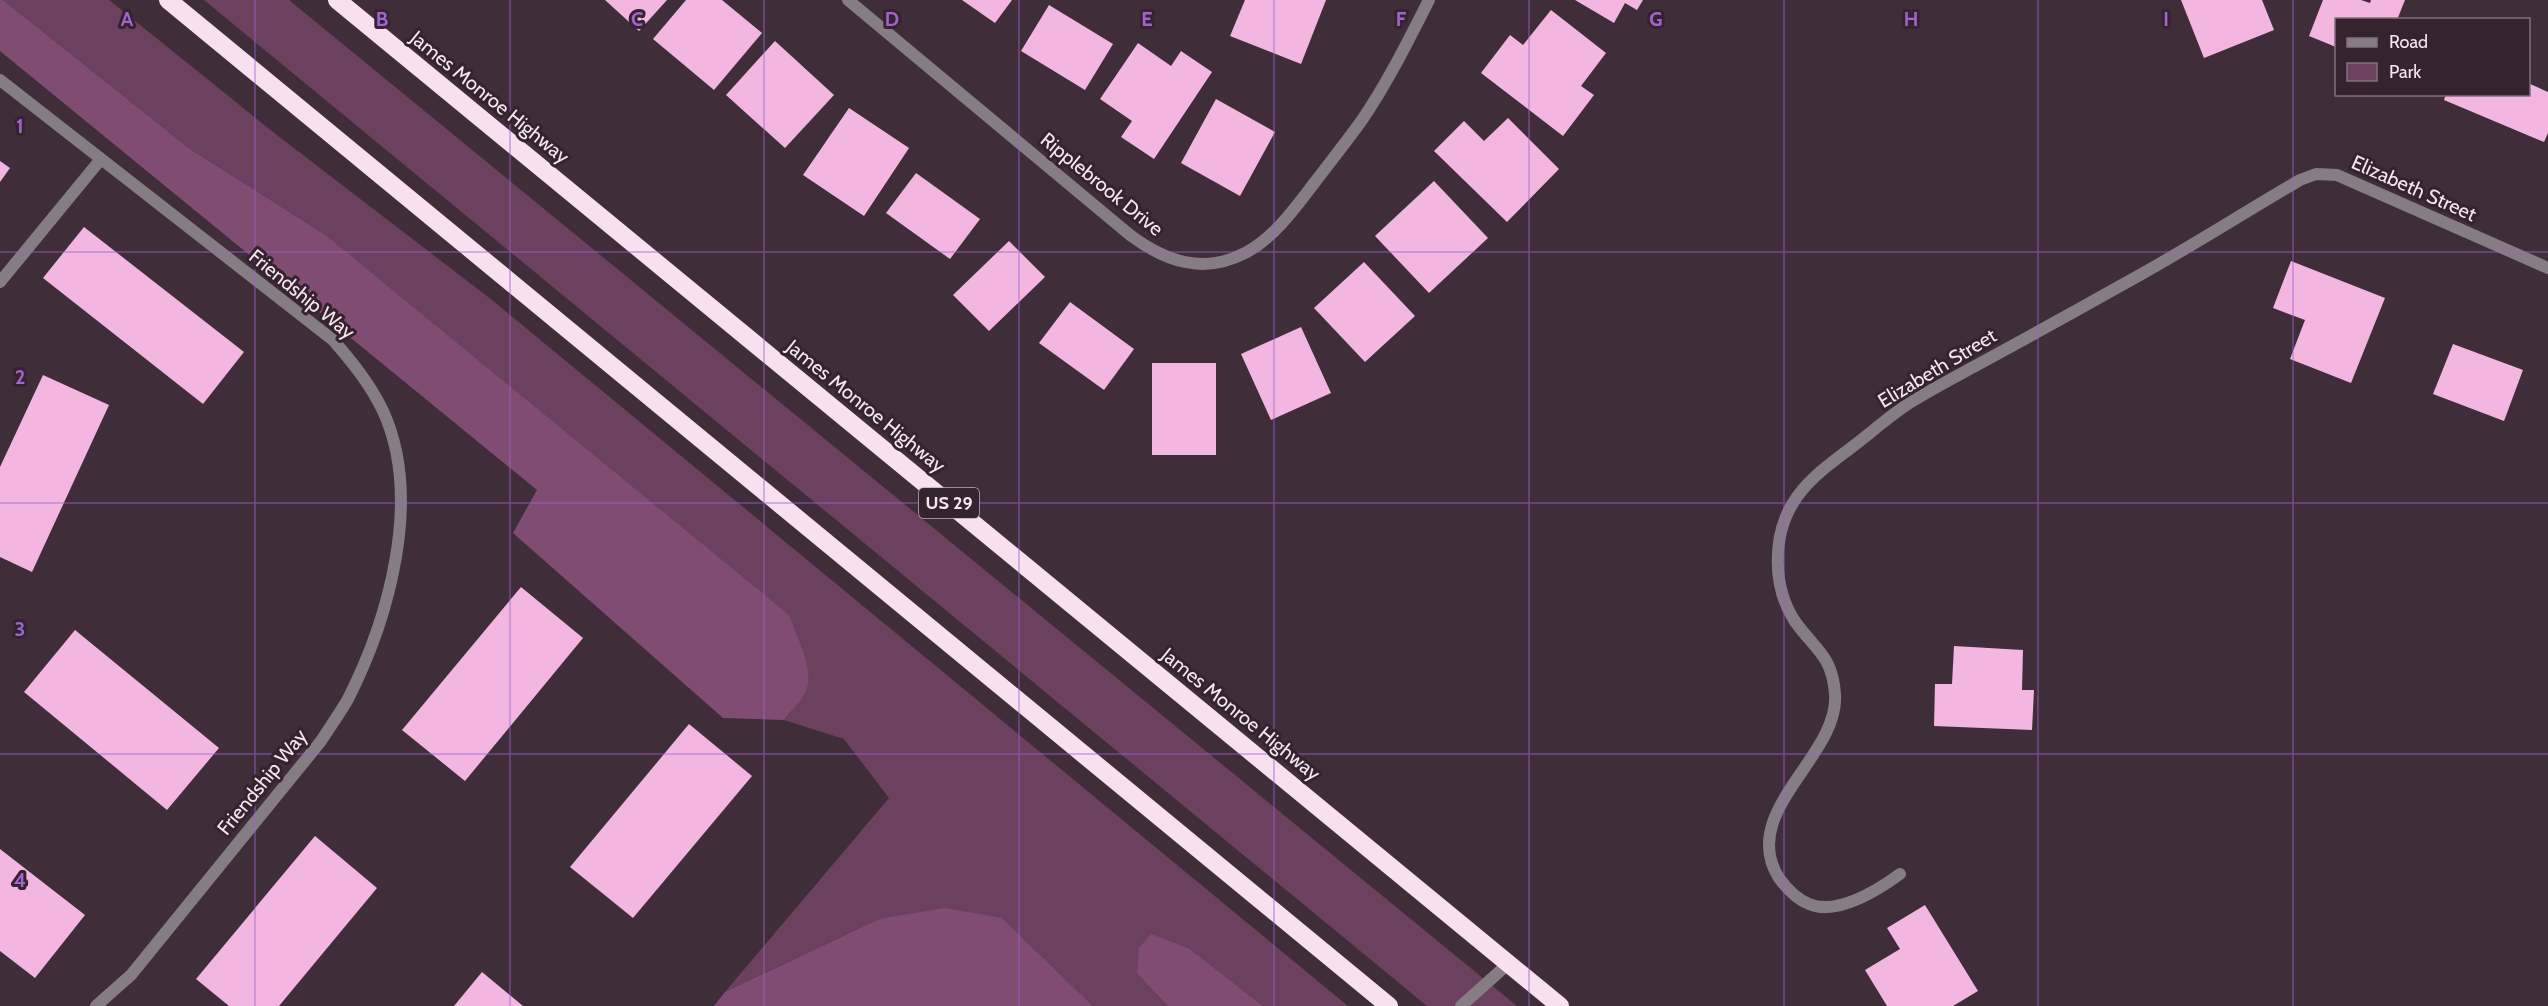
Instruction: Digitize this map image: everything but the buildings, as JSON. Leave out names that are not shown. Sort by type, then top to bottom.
[{"type":"highway","points":[[168,0],[1389,1006]]},
{"type":"highway","name":"James Monroe Highway","points":[[337,0],[1560,1006]]},
{"type":"street","name":"Ripplebrook Drive","points":[[848,0],[1130,235],[1154,252],[1187,264],[1216,263],[1244,254],[1263,242],[1299,203],[1362,120],[1398,60],[1429,0]]},
{"type":"street","name":"Friendship Way","points":[[0,80],[333,340],[362,374],[384,413],[399,464],[401,513],[392,578],[374,640],[347,700],[321,741],[131,975],[96,1006]]},
{"type":"street","points":[[0,282],[101,159]]},
{"type":"street","name":"Elizabeth Street","points":[[1900,874],[1879,890],[1848,903],[1818,907],[1787,890],[1774,869],[1768,846],[1772,821],[1828,727],[1836,703],[1834,677],[1824,654],[1795,620],[1783,598],[1778,567],[1780,535],[1791,506],[1810,480],[1910,402],[2134,278],[2300,180],[2316,174],[2337,175],[2548,268]]},
{"type":"street","points":[[1461,1006],[1508,963]]},
{"type":"green space","points":[[3,0],[109,0],[273,132],[492,300],[1348,1006],[1263,1006],[1190,949],[1137,974],[1168,1006],[1093,1006],[1002,918],[879,919],[725,992],[889,798],[844,739],[784,720],[796,706],[324,234],[190,149]]},
{"type":"green space","points":[[204,0],[289,0],[1517,1006],[1427,1006]]},
{"type":"shaded area","points":[[0,0],[3,0],[190,149],[324,234],[789,615],[805,658],[808,684],[802,698],[784,720],[723,718],[513,533],[537,490],[0,51]]},
{"type":"shaded area","points":[[945,908],[1002,918],[1093,1006],[714,1006],[725,992],[879,919]]},
{"type":"shaded area","points":[[1151,934],[1190,949],[1263,1006],[1168,1006],[1137,974],[1139,948]]}]
